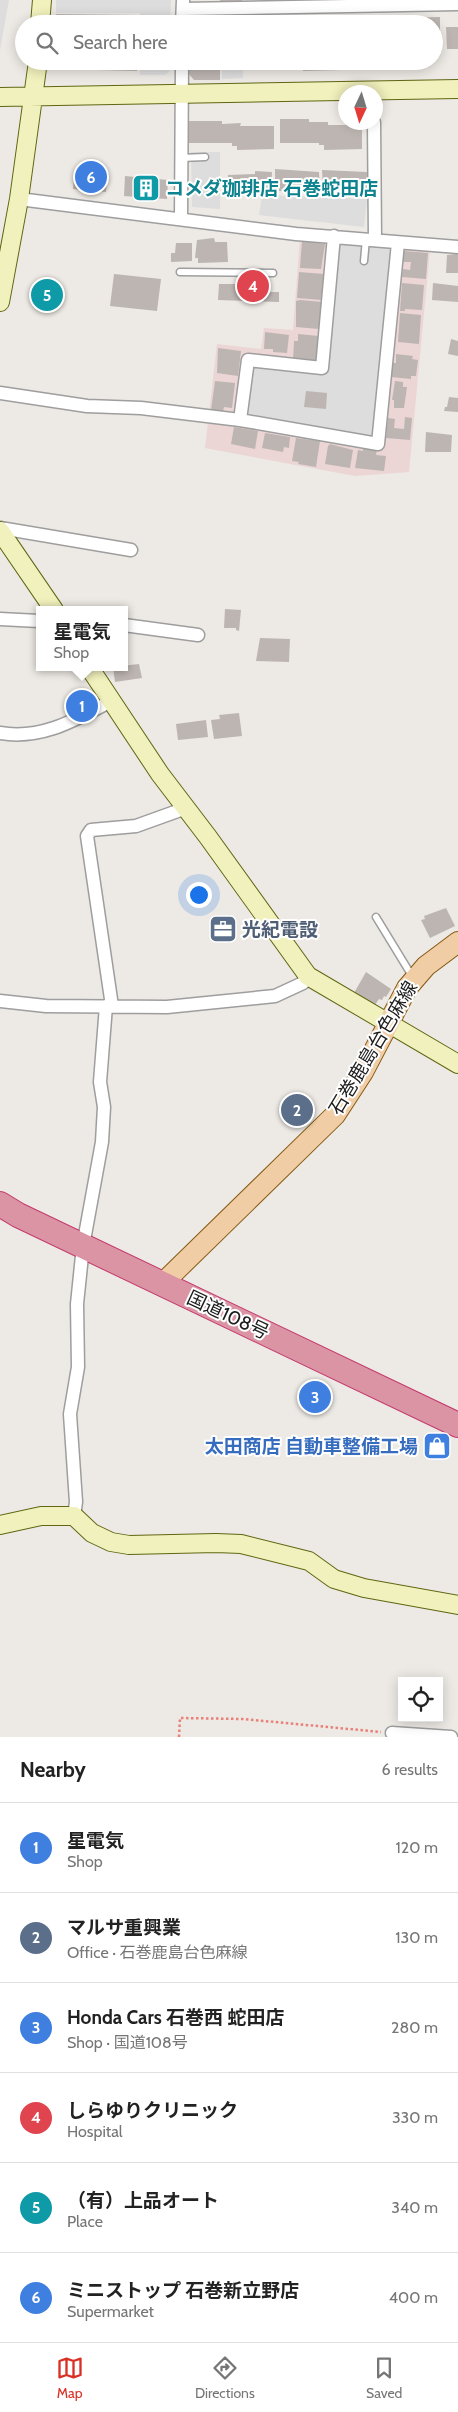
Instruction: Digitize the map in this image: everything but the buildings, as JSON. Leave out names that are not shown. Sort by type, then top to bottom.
[{"type":"highway","name":"国道108号","points":[[0,1204],[18,1215],[458,1425]]},
{"type":"main road","name":"石巻鹿島台色麻線","points":[[162,1284],[335,1115],[362,1072],[407,988],[430,962],[458,942]]},
{"type":"street","points":[[41,15],[42,0]]},
{"type":"street","points":[[183,5],[456,2]]},
{"type":"street","points":[[0,302],[18,200],[37,70]]},
{"type":"street","points":[[181,219],[182,70]]},
{"type":"street","points":[[383,91],[458,89]]},
{"type":"street","points":[[0,97],[338,92]]},
{"type":"street","points":[[370,239],[374,130]]},
{"type":"street","points":[[18,200],[334,236],[458,248]]},
{"type":"street","points":[[240,420],[248,360],[322,368],[334,236]]},
{"type":"street","points":[[0,393],[87,406],[141,408],[240,420],[378,444],[398,242]]},
{"type":"street","points":[[0,530],[131,550]]},
{"type":"street","points":[[0,530],[51,606]]},
{"type":"street","points":[[0,619],[36,621]]},
{"type":"street","points":[[128,626],[198,635]]},
{"type":"street","points":[[92,671],[111,701],[186,808],[308,976],[458,1064]]},
{"type":"street","points":[[0,733],[38,734],[63,726],[111,701]]},
{"type":"street","points":[[74,1516],[76,1502],[70,1414],[78,1367],[77,1304],[83,1246],[102,1142],[104,1107],[100,1082],[109,1006],[87,836],[91,830],[136,826],[186,808]]},
{"type":"street","points":[[0,1001],[46,1006],[167,1007],[275,996],[303,983],[308,976]]},
{"type":"street","points":[[0,1525],[41,1516],[74,1516],[92,1533],[111,1542],[129,1545],[216,1542],[241,1544],[309,1561],[334,1579],[364,1588],[458,1605]]},
{"type":"street","points":[[392,1733],[451,1737]]},
{"type":"lane","points":[[182,158],[205,157]]},
{"type":"lane","points":[[364,261],[370,239]]},
{"type":"lane","points":[[180,272],[273,273]]},
{"type":"lane","points":[[376,917],[414,979]]},
{"type":"path","points":[[179,1737],[180,1718],[243,1719],[392,1733]]},
{"type":"shaded area","points":[[0,0],[9,0],[0,50]]},
{"type":"shaded area","points":[[56,0],[171,0],[170,15],[56,13]]},
{"type":"shaded area","points":[[194,14],[243,14],[243,15]]},
{"type":"shaded area","points":[[140,70],[169,70],[165,75],[140,75]]},
{"type":"shaded area","points":[[222,70],[243,70],[243,78],[222,79]]},
{"type":"shaded area","points":[[191,152],[220,152],[220,209],[192,207]]},
{"type":"shaded area","points":[[262,195],[367,199],[364,227],[259,215]]},
{"type":"shaded area","points":[[300,238],[430,250],[409,472],[355,476],[205,448],[217,344],[261,349],[264,328],[293,330]]},
{"type":"shaded area","points":[[338,243],[393,248],[375,441],[244,417],[251,365],[325,371]]},
{"type":"place","name":"ミニストップ 石巻新立野店","points":[[91,177]]},
{"type":"place","name":"コメダ珈琲店 石巻蛇田店","points":[[146,188]]},
{"type":"place","name":"しらゆりクリニック","points":[[253,286]]},
{"type":"place","name":"（有）上品オート","points":[[47,295]]},
{"type":"place","name":"星電気","points":[[82,706]]},
{"type":"place","name":"光紀電設","points":[[223,929]]},
{"type":"place","name":"マルサ重興業","points":[[297,1110]]},
{"type":"place","name":"Honda Cars 石巻西 蛇田店","points":[[315,1397]]},
{"type":"place","name":"太田商店 自動車整備工場","points":[[437,1446]]}]
